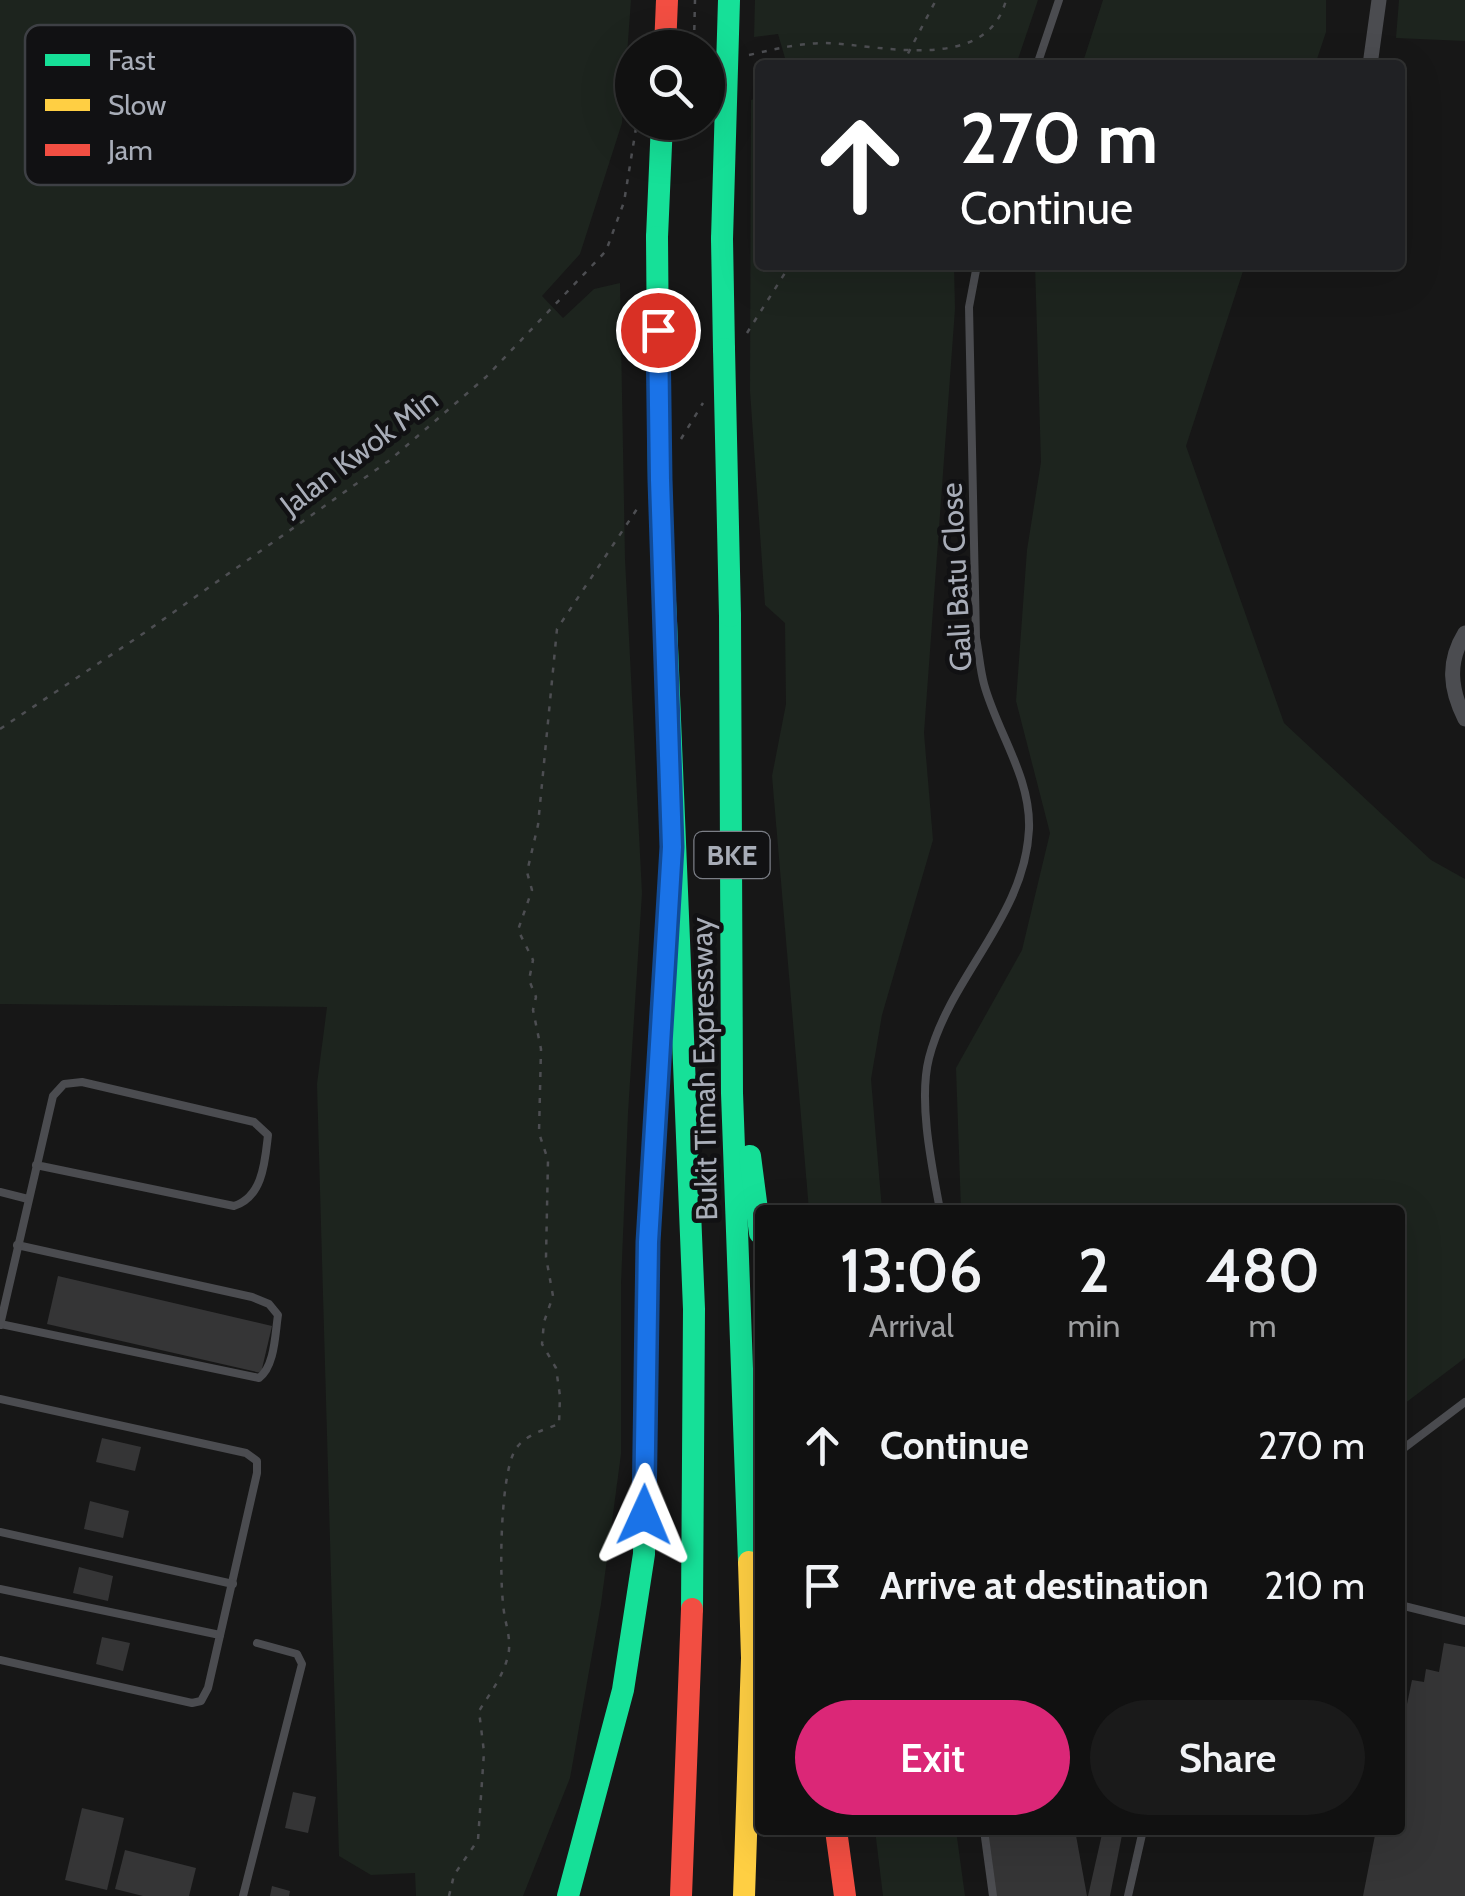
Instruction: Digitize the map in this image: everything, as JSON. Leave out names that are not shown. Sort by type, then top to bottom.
[{"type":"highway","points":[[666,30],[667,0]]},
{"type":"highway","name":"Bukit Timah Expressway","points":[[728,0],[722,239],[730,616],[732,1094],[752,1658],[744,1896]]},
{"type":"highway","name":"Bukit Timah Expressway","points":[[662,140],[658,326],[672,847],[694,1308],[692,1658],[682,1896]]},
{"type":"highway","points":[[568,1896],[623,1690],[644,1554],[648,1242],[672,847]]},
{"type":"highway","points":[[732,1094],[742,1108],[746,1124],[756,1205]]},
{"type":"highway","points":[[555,1896],[586,1821]]},
{"type":"highway","points":[[837,1835],[846,1896]]},
{"type":"street","points":[[1371,60],[1379,0]]},
{"type":"street","points":[[1465,633],[1450,667],[1456,702],[1465,719]]},
{"type":"lane","points":[[1039,60],[1059,0]]},
{"type":"lane","name":"Gali Batu Close","points":[[939,1205],[926,1096],[928,1060],[943,1022],[1020,880],[1028,828],[1025,789],[984,683],[976,638],[969,307],[976,270]]},
{"type":"lane","points":[[17,1245],[269,1304],[278,1315],[266,1373],[259,1378],[0,1325],[17,1245],[36,1165],[53,1096],[64,1084],[82,1082],[254,1122],[268,1135],[256,1191],[246,1202],[234,1206],[36,1165]]},
{"type":"lane","points":[[0,1192],[28,1199]]},
{"type":"lane","points":[[0,1400],[246,1453],[257,1460],[233,1584],[208,1688],[200,1701],[192,1703],[0,1660]]},
{"type":"lane","points":[[1405,1448],[1465,1402]]},
{"type":"lane","points":[[0,1532],[233,1584]]},
{"type":"lane","points":[[0,1589],[220,1635]]},
{"type":"lane","points":[[1405,1607],[1465,1621]]},
{"type":"lane","points":[[243,1896],[302,1664],[302,1658],[290,1651],[257,1642]]},
{"type":"lane","points":[[985,1835],[993,1896]]},
{"type":"lane","points":[[1128,1896],[1141,1835]]},
{"type":"path","points":[[694,0],[694,30]]},
{"type":"path","points":[[904,60],[936,0]]},
{"type":"path","points":[[746,55],[797,44],[939,50],[979,38],[1004,9],[1006,0]]},
{"type":"path","name":"Jalan Kwok Min","points":[[0,729],[144,634],[390,460],[486,377],[606,251],[624,202],[634,140]]},
{"type":"path","points":[[740,345],[787,270]]},
{"type":"path","points":[[680,441],[710,393]]},
{"type":"path","points":[[449,1896],[454,1876],[478,1840],[484,1752],[478,1712],[500,1677],[508,1654],[510,1628],[504,1614],[500,1552],[514,1451],[532,1434],[559,1424],[556,1368],[542,1344],[553,1296],[546,1257],[548,1160],[540,1133],[541,1049],[533,1010],[536,997],[530,980],[533,960],[518,930],[532,890],[527,872],[538,825],[558,629],[640,505]]},
{"type":"shaded area","points":[[0,0],[631,0],[629,30],[615,30],[617,140],[580,254],[542,296],[563,318],[594,289],[620,283],[625,559],[642,893],[621,1284],[621,1454],[601,1604],[570,1778],[523,1896],[416,1896],[415,1873],[371,1875],[339,1856],[317,1084],[327,1007],[0,1004]]},
{"type":"shaded area","points":[[755,0],[1038,0],[1018,60],[786,60],[778,34],[754,37]]},
{"type":"shaded area","points":[[1103,0],[1326,0],[1326,32],[1317,60],[1084,60]]},
{"type":"shaded area","points":[[1399,0],[1465,0],[1465,41],[1396,38]]},
{"type":"shaded area","points":[[755,99],[755,270],[954,270],[955,309],[924,733],[933,840],[882,1015],[871,1079],[882,1205],[809,1205],[772,776],[786,704],[785,623],[765,605],[750,391],[751,100]]},
{"type":"shaded area","points":[[1035,270],[1243,270],[1186,446],[1284,723],[1431,860],[1465,879],[1465,1358],[1405,1403],[1405,1205],[961,1205],[956,1068],[1022,950],[1050,833],[1016,701],[1027,550],[1041,462]]},
{"type":"shaded area","points":[[876,1835],[957,1835],[965,1896],[883,1896]]},
{"type":"building","points":[[58,1276],[272,1326],[261,1373],[47,1324]]},
{"type":"building","points":[[102,1438],[141,1447],[135,1471],[96,1462]]},
{"type":"building","points":[[90,1501],[129,1511],[123,1538],[84,1529]]},
{"type":"building","points":[[79,1567],[113,1576],[108,1601],[73,1593]]},
{"type":"building","points":[[102,1637],[130,1643],[123,1671],[96,1664]]},
{"type":"building","points":[[1444,1643],[1465,1647],[1465,1896],[1363,1896],[1375,1835],[1405,1835],[1405,1714],[1412,1680],[1424,1682],[1426,1669],[1439,1672]]},
{"type":"building","points":[[293,1792],[316,1797],[308,1833],[285,1828]]},
{"type":"building","points":[[82,1808],[124,1818],[107,1890],[65,1880]]},
{"type":"building","points":[[984,1835],[1076,1835],[1087,1896],[995,1896]]},
{"type":"building","points":[[1102,1835],[1122,1835],[1110,1896],[1088,1896]]},
{"type":"building","points":[[125,1850],[196,1868],[189,1896],[143,1896],[115,1889]]},
{"type":"building","points":[[272,1886],[290,1891],[289,1896],[270,1896]]},
{"type":"traffic: fast","points":[[722,239],[729,0]]},
{"type":"traffic: fast","points":[[657,237],[661,140]]},
{"type":"traffic: fast","points":[[657,237],[659,480],[666,621]]},
{"type":"traffic: fast","points":[[722,239],[724,349]]},
{"type":"traffic: fast","points":[[724,349],[730,616]]},
{"type":"traffic: fast","points":[[730,616],[732,1093],[749,1562]]},
{"type":"traffic: fast","points":[[666,621],[694,1309],[692,1609]]},
{"type":"traffic: fast","points":[[568,1896],[623,1690],[644,1554],[648,1242],[664,987]]},
{"type":"traffic: fast","points":[[750,1156],[756,1205]]},
{"type":"traffic: slow","points":[[744,1896],[752,1658],[749,1562]]},
{"type":"traffic: jam","points":[[666,30],[667,0]]},
{"type":"traffic: jam","points":[[681,1896],[692,1609]]},
{"type":"traffic: jam","points":[[837,1835],[845,1896]]},
{"type":"route","points":[[644,1515],[648,1242],[672,847],[658,330]]}]
